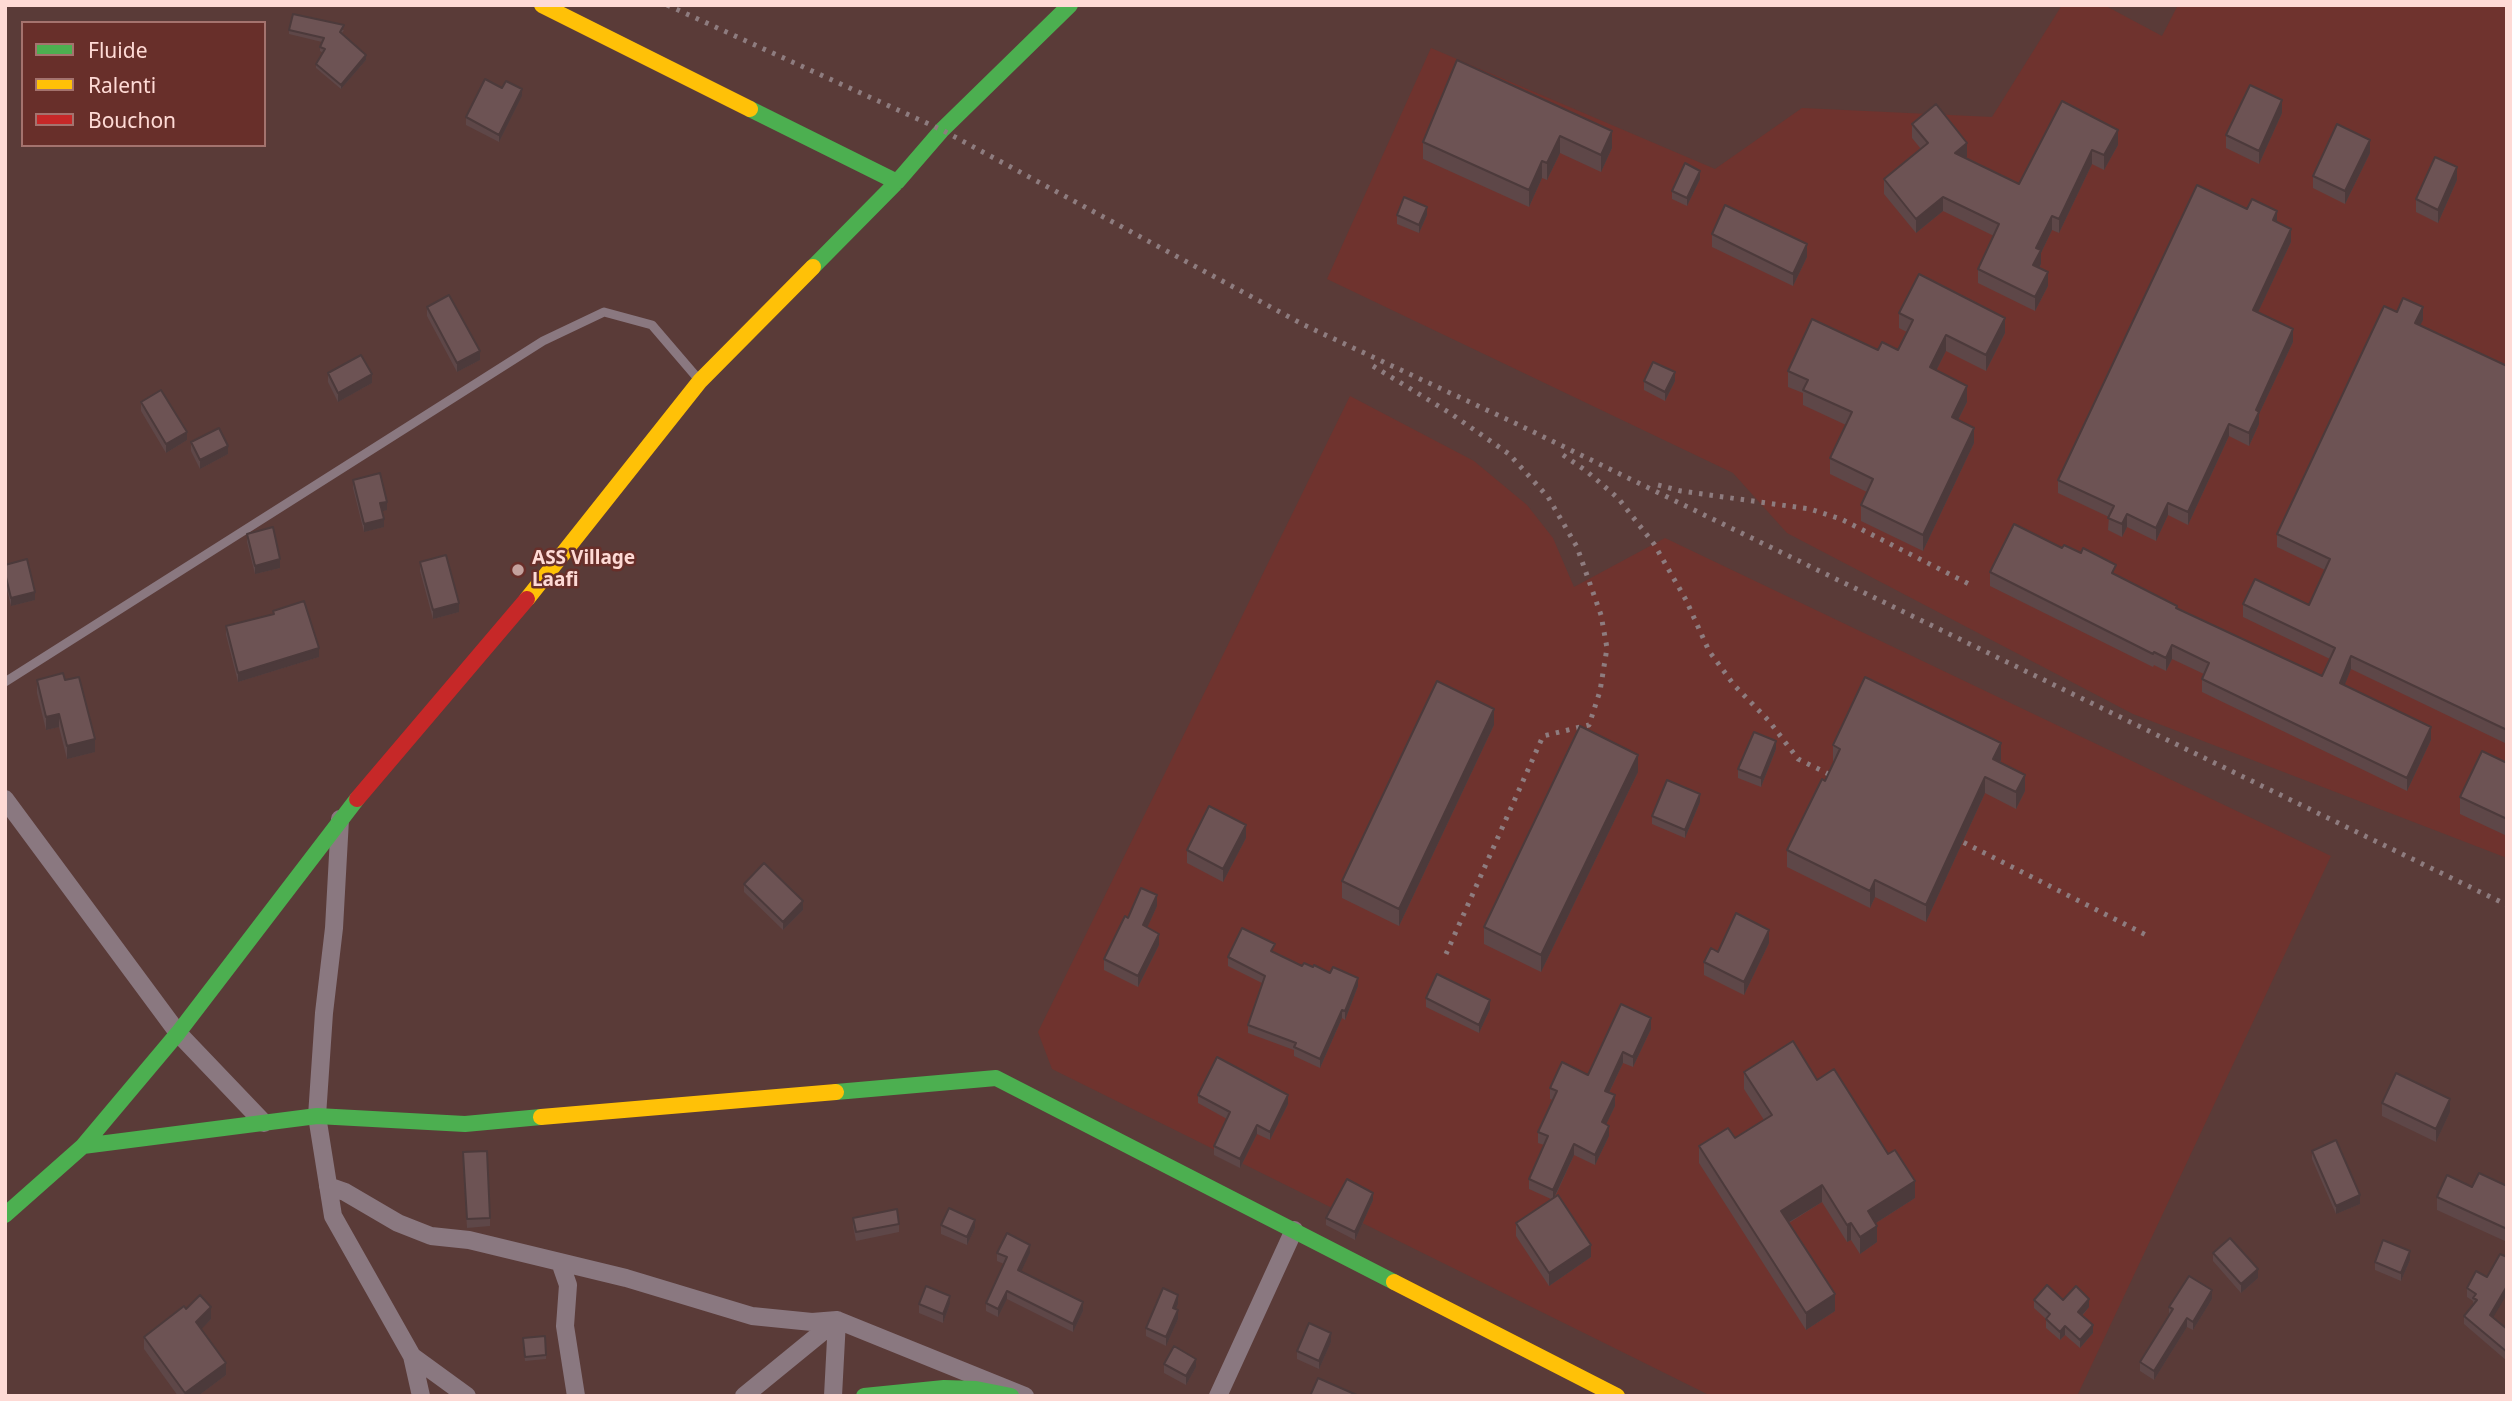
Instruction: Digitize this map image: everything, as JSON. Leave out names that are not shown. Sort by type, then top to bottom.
[{"type":"street","points":[[542,5],[897,182]]},
{"type":"street","points":[[5,1215],[83,1146],[178,1033],[340,819],[540,584],[700,381],[897,182],[942,130],[1070,5]]},
{"type":"street","points":[[5,799],[178,1033],[264,1123]]},
{"type":"street","points":[[340,819],[334,928],[324,1013],[317,1116],[333,1216],[412,1356],[421,1396]]},
{"type":"street","points":[[83,1146],[317,1116],[465,1124],[996,1078],[1617,1396]]},
{"type":"street","points":[[328,1186],[345,1192],[398,1223],[431,1237],[469,1240],[560,1262],[636,1281],[752,1316],[812,1322],[837,1320],[1025,1396]]},
{"type":"street","points":[[1218,1396],[1294,1230]]},
{"type":"street","points":[[560,1262],[568,1285],[565,1326],[576,1396]]},
{"type":"street","points":[[744,1396],[837,1320]]},
{"type":"street","points":[[833,1396],[837,1320]]},
{"type":"street","points":[[412,1356],[467,1396]]},
{"type":"street","points":[[864,1396],[944,1388],[976,1389],[1011,1396]]},
{"type":"lane","points":[[5,682],[543,341],[604,312],[652,325],[700,381]]},
{"type":"shaded area","points":[[2062,5],[2104,5],[2162,36],[2178,5],[2507,5],[2507,858],[2133,714],[1787,533],[1733,473],[1327,279],[1431,48],[1715,169],[1802,108],[1992,117]]},
{"type":"shaded area","points":[[1350,396],[1474,461],[1527,505],[1553,538],[1574,587],[1665,538],[2331,856],[2077,1396],[1711,1396],[1052,1069],[1038,1032]]},
{"type":"building","points":[[293,14],[344,25],[340,32],[366,55],[341,85],[316,64],[325,49],[320,47],[324,38],[289,30]]},
{"type":"building","points":[[1457,60],[1612,131],[1601,155],[1560,136],[1547,163],[1542,161],[1529,190],[1423,142]]},
{"type":"building","points":[[485,79],[502,88],[506,81],[522,89],[499,135],[466,117]]},
{"type":"building","points":[[2250,85],[2282,100],[2259,151],[2226,135]]},
{"type":"building","points":[[2062,101],[2118,130],[2104,155],[2092,150],[2059,219],[2052,216],[2036,248],[2041,250],[2033,265],[2048,272],[2035,297],[1978,269],[1999,224],[1943,197],[1916,219],[1884,179],[1928,143],[1912,124],[1936,104],[1967,143],[1955,153],[2019,184]]},
{"type":"building","points":[[2337,124],[2370,140],[2345,191],[2313,176]]},
{"type":"building","points":[[2435,157],[2457,167],[2438,210],[2416,199]]},
{"type":"building","points":[[1685,163],[1700,171],[1687,198],[1672,191]]},
{"type":"building","points":[[2197,185],[2247,209],[2252,199],[2277,211],[2273,220],[2291,229],[2253,310],[2293,329],[2256,410],[2259,412],[2249,433],[2229,424],[2188,512],[2168,503],[2156,528],[2127,514],[2122,524],[2108,518],[2114,506],[2058,480]]},
{"type":"building","points":[[1404,197],[1427,207],[1419,225],[1397,215]]},
{"type":"building","points":[[1725,205],[1807,244],[1793,274],[1712,234]]},
{"type":"building","points":[[1919,274],[2005,318],[1986,355],[1946,335],[1930,367],[1967,386],[1952,417],[1974,428],[1923,535],[1861,505],[1873,479],[1830,458],[1852,412],[1803,390],[1808,380],[1788,371],[1812,319],[1878,350],[1882,342],[1898,350],[1913,320],[1899,313]]},
{"type":"building","points":[[449,295],[480,351],[457,363],[427,307]]},
{"type":"building","points":[[2403,298],[2423,307],[2415,323],[2507,366],[2507,730],[2351,656],[2340,683],[2431,727],[2407,778],[2202,679],[2209,663],[2172,645],[2166,658],[2154,652],[2153,654],[1990,572],[2014,524],[2062,548],[2064,545],[2081,553],[2083,548],[2116,565],[2112,573],[2177,606],[2176,608],[2322,676],[2335,648],[2243,604],[2255,579],[2309,605],[2330,559],[2277,534],[2384,306],[2397,312]]},
{"type":"building","points":[[361,355],[372,374],[338,393],[328,373]]},
{"type":"building","points":[[1653,362],[1675,372],[1665,392],[1644,381]]},
{"type":"building","points":[[161,390],[187,432],[166,444],[141,402]]},
{"type":"building","points":[[219,428],[228,446],[200,460],[191,442]]},
{"type":"building","points":[[380,473],[387,502],[380,503],[384,519],[364,524],[353,480]]},
{"type":"building","points":[[273,527],[280,559],[255,566],[247,534]]},
{"type":"building","points":[[446,555],[459,603],[433,610],[420,562]]},
{"type":"building","points":[[27,559],[35,592],[11,598],[5,565]]},
{"type":"building","points":[[304,601],[319,648],[238,673],[226,626],[274,614],[273,611]]},
{"type":"building","points":[[63,673],[65,680],[79,677],[95,739],[67,746],[59,714],[46,717],[37,680]]},
{"type":"building","points":[[1865,677],[2001,743],[1993,759],[2025,775],[2016,792],[1985,777],[1926,905],[1875,880],[1870,891],[1787,850],[1840,749],[1833,745]]},
{"type":"building","points":[[1437,681],[1494,709],[1399,909],[1342,881]]},
{"type":"building","points":[[1580,726],[1638,755],[1541,955],[1484,927]]},
{"type":"building","points":[[1754,732],[1776,741],[1761,778],[1738,769]]},
{"type":"building","points":[[2482,751],[2507,763],[2507,819],[2460,797]]},
{"type":"building","points":[[1667,780],[1700,794],[1685,830],[1652,816]]},
{"type":"building","points":[[1209,806],[1246,825],[1223,869],[1187,850]]},
{"type":"building","points":[[764,863],[803,901],[783,922],[744,884]]},
{"type":"building","points":[[1141,888],[1157,895],[1143,925],[1159,934],[1138,976],[1104,959],[1125,916],[1128,918]]},
{"type":"building","points":[[1736,913],[1769,930],[1744,982],[1704,962],[1711,948],[1718,952]]},
{"type":"building","points":[[1242,928],[1275,944],[1271,951],[1302,966],[1304,963],[1313,967],[1314,965],[1330,973],[1333,967],[1358,978],[1345,1011],[1342,1010],[1320,1059],[1294,1047],[1296,1043],[1248,1025],[1265,976],[1228,957]]},
{"type":"building","points":[[1437,974],[1490,1000],[1479,1025],[1426,998]]},
{"type":"building","points":[[1621,1004],[1651,1018],[1633,1057],[1623,1052],[1605,1091],[1615,1095],[1602,1122],[1609,1126],[1595,1155],[1574,1144],[1553,1190],[1529,1179],[1548,1136],[1538,1132],[1557,1091],[1550,1088],[1562,1062],[1588,1075]]},
{"type":"building","points":[[1793,1041],[1817,1080],[1834,1069],[1888,1154],[1895,1150],[1915,1181],[1868,1211],[1877,1226],[1860,1237],[1851,1223],[1847,1225],[1822,1185],[1781,1211],[1835,1294],[1806,1313],[1699,1146],[1728,1128],[1735,1138],[1772,1115],[1744,1072]]},
{"type":"building","points":[[1217,1057],[1288,1095],[1270,1132],[1257,1125],[1240,1159],[1214,1146],[1230,1112],[1198,1095]]},
{"type":"building","points":[[2396,1073],[2450,1099],[2436,1129],[2382,1103]]},
{"type":"building","points":[[2336,1140],[2360,1195],[2336,1206],[2312,1151]]},
{"type":"building","points":[[487,1151],[490,1218],[467,1219],[463,1152]]},
{"type":"building","points":[[2479,1173],[2507,1186],[2507,1229],[2437,1197],[2447,1175],[2472,1187]]},
{"type":"building","points":[[1347,1179],[1373,1193],[1355,1232],[1326,1218]]},
{"type":"building","points":[[1558,1195],[1591,1245],[1549,1273],[1516,1223]]},
{"type":"building","points":[[949,1208],[975,1220],[967,1237],[941,1225]]},
{"type":"building","points":[[897,1209],[899,1224],[856,1232],[853,1218]]},
{"type":"building","points":[[1007,1233],[1030,1245],[1018,1270],[1083,1302],[1073,1324],[1007,1291],[998,1309],[986,1303],[1007,1257],[997,1253]]},
{"type":"building","points":[[2230,1238],[2258,1269],[2241,1284],[2213,1253]]},
{"type":"building","points":[[2383,1240],[2410,1251],[2401,1273],[2375,1262]]},
{"type":"building","points":[[2500,1254],[2507,1257],[2507,1286],[2490,1315],[2507,1329],[2507,1352],[2464,1316],[2477,1300],[2473,1298],[2476,1294],[2467,1288],[2476,1271],[2487,1277]]},
{"type":"building","points":[[2189,1276],[2212,1290],[2193,1322],[2187,1318],[2154,1371],[2140,1362],[2173,1309],[2169,1307]]},
{"type":"building","points":[[2047,1285],[2063,1300],[2076,1286],[2089,1299],[2078,1312],[2093,1325],[2080,1340],[2065,1326],[2060,1332],[2046,1319],[2050,1314],[2034,1300]]},
{"type":"building","points":[[926,1286],[950,1296],[943,1314],[919,1304]]},
{"type":"building","points":[[1163,1288],[1178,1295],[1173,1308],[1178,1310],[1166,1337],[1146,1328]]},
{"type":"building","points":[[200,1295],[211,1307],[196,1322],[226,1363],[185,1393],[144,1337],[184,1306],[186,1309]]},
{"type":"building","points":[[1309,1323],[1331,1333],[1319,1361],[1297,1351]]},
{"type":"building","points":[[545,1336],[546,1355],[525,1357],[523,1338]]},
{"type":"building","points":[[1174,1346],[1196,1359],[1186,1376],[1164,1364]]},
{"type":"building","points":[[1318,1378],[1359,1396],[1310,1396]]},
{"type":"railway","points":[[667,5],[942,130],[1304,325],[1517,424],[2507,905]]},
{"type":"railway","points":[[1373,366],[1450,413],[1509,454],[1548,497],[1577,547],[1601,615],[1607,648],[1600,691],[1589,725],[1543,736],[1446,954]]},
{"type":"railway","points":[[1563,455],[1618,498],[1654,544],[1686,600],[1709,651],[1734,685],[1769,721],[1798,759],[1845,782]]},
{"type":"railway","points":[[1658,485],[1681,491],[1810,509],[1841,519],[1971,585]]},
{"type":"railway","points":[[1945,833],[2148,936]]},
{"type":"traffic: fast","points":[[813,267],[897,182],[942,130],[1070,5]]},
{"type":"traffic: fast","points":[[750,109],[897,182]]},
{"type":"traffic: fast","points":[[5,1215],[83,1146],[178,1033],[357,799]]},
{"type":"traffic: fast","points":[[836,1092],[996,1078],[1394,1282]]},
{"type":"traffic: fast","points":[[83,1146],[317,1116],[465,1124],[541,1117]]},
{"type":"traffic: fast","points":[[864,1396],[944,1388],[976,1389],[1011,1396]]},
{"type":"traffic: slow","points":[[542,5],[750,109]]},
{"type":"traffic: slow","points":[[527,599],[700,381],[813,267]]},
{"type":"traffic: slow","points":[[541,1117],[836,1092]]},
{"type":"traffic: slow","points":[[1394,1282],[1617,1396]]},
{"type":"traffic: jam","points":[[357,799],[527,599]]},
{"type":"place","name":"ASS Village Laafi","points":[[518,570]]}]
